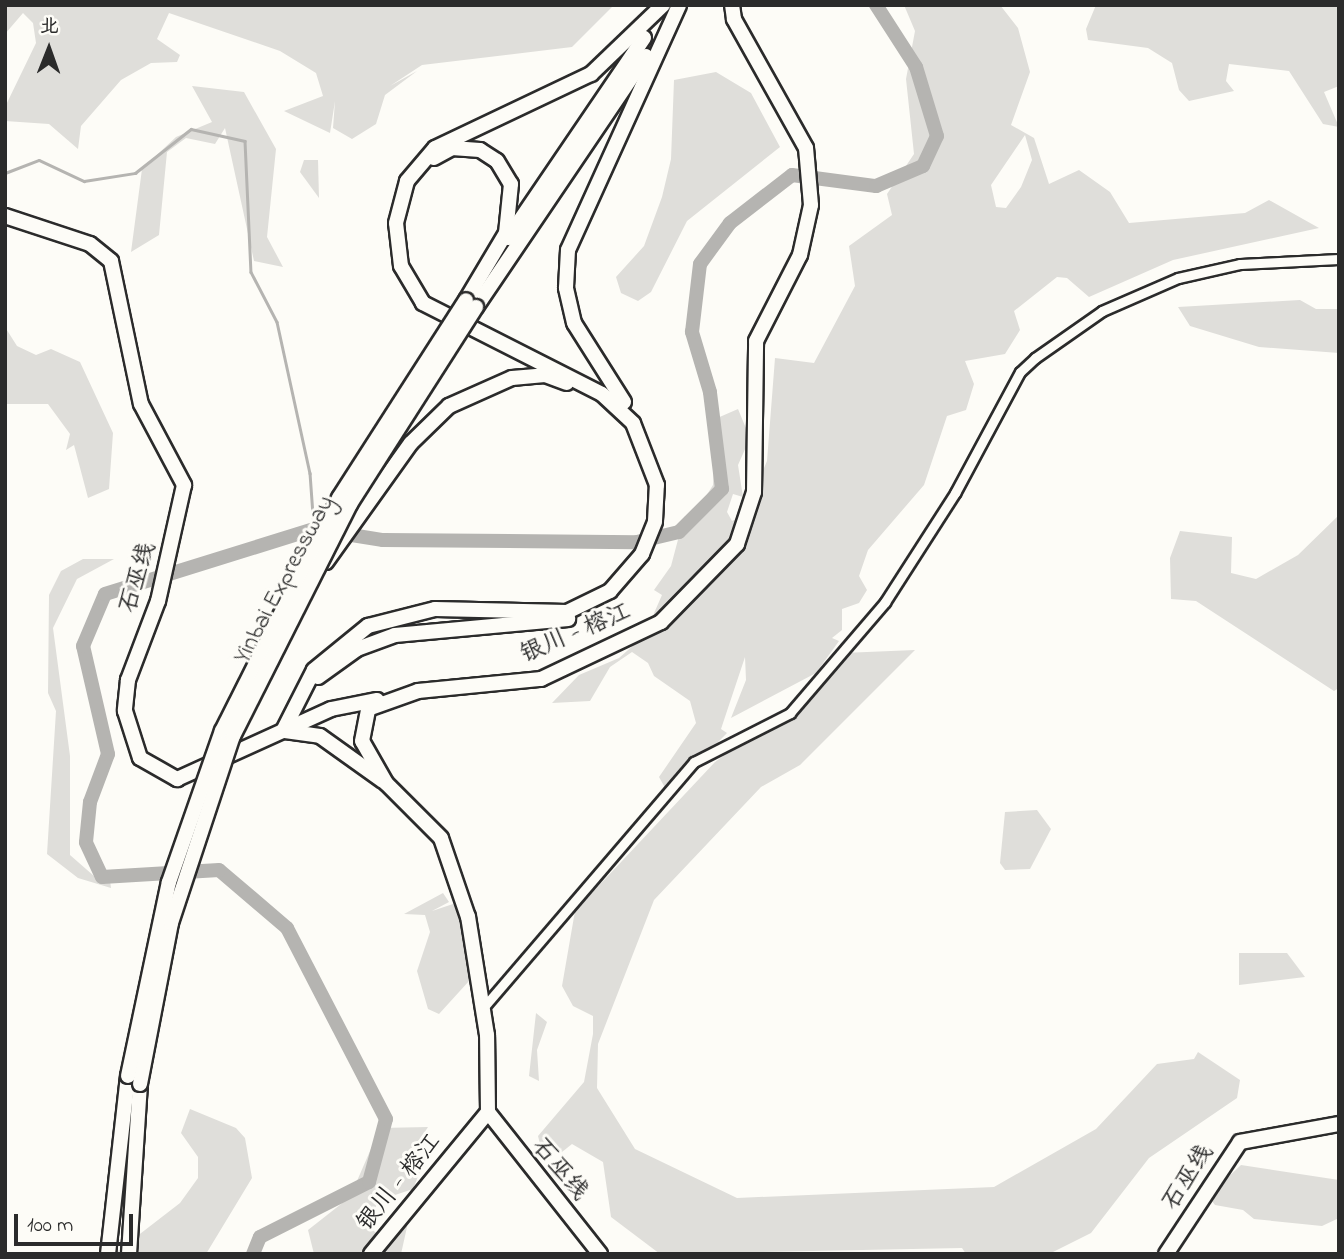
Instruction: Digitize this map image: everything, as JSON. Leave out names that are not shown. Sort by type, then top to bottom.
[{"type":"highway","name":"Yinbai Expressway","points":[[129,1254],[134,1080],[161,962],[192,848],[239,724],[303,594],[376,460],[471,304],[664,5]]},
{"type":"highway","points":[[661,497],[645,441],[602,394],[423,303],[401,266],[397,212],[413,172],[435,148],[591,74],[664,5]]},
{"type":"highway","name":"Yinbai Expressway","points":[[108,1254],[134,1080],[169,882],[227,719],[346,487],[679,5]]},
{"type":"highway","points":[[283,731],[308,688],[345,656],[395,635],[450,634],[581,615],[624,588],[645,556],[661,497],[656,448],[574,323],[566,288],[568,250],[679,5]]},
{"type":"highway","name":"银川 - 榕江","points":[[283,731],[331,709],[388,698],[541,678],[601,654],[661,622],[737,544],[758,462],[756,341],[800,255],[811,205],[806,148],[732,5]]},
{"type":"highway","points":[[471,304],[506,233],[512,191],[492,156],[459,147],[432,160],[406,204],[404,244],[416,282],[428,297],[624,402]]},
{"type":"highway","name":"石巫线","points":[[5,216],[90,244],[111,261],[125,351],[141,404],[177,463],[183,505],[158,601],[128,680],[125,711],[140,758],[177,779],[283,731]]},
{"type":"highway","points":[[303,594],[419,433],[460,399],[525,375],[602,394]]},
{"type":"highway","points":[[283,731],[306,681],[344,641],[394,616],[448,609],[567,611],[610,591],[645,556]]},
{"type":"highway","points":[[386,783],[362,741],[368,709],[388,698]]},
{"type":"highway","points":[[283,731],[320,736],[386,783],[441,838],[468,917],[483,1008],[488,1112]]},
{"type":"highway","name":"银川 - 榕江","points":[[372,1254],[488,1112]]},
{"type":"highway","name":"石巫线","points":[[488,1112],[600,1254]]},
{"type":"highway","name":"石巫线","points":[[1166,1254],[1240,1142],[1339,1124]]},
{"type":"street","points":[[483,1008],[694,762],[790,712],[885,602],[955,493],[1020,372],[1035,358],[1102,311],[1178,278],[1240,264],[1339,259]]},
{"type":"shaded area","points":[[5,5],[614,5],[572,47],[422,65],[390,86],[417,71],[385,95],[376,124],[352,139],[333,128],[335,101],[330,133],[284,111],[323,96],[316,73],[280,51],[169,13],[157,39],[180,55],[177,62],[151,63],[121,80],[81,126],[78,149],[49,124],[5,121],[5,107],[36,43],[33,23],[23,13],[5,34]]},
{"type":"shaded area","points":[[904,5],[1000,5],[1018,28],[1030,72],[1011,125],[1034,138],[1049,184],[1079,170],[1110,192],[1129,223],[1245,213],[1269,200],[1319,228],[1173,260],[1089,297],[1067,278],[1057,277],[1014,311],[1020,330],[1005,354],[965,361],[974,384],[966,410],[947,416],[924,485],[868,550],[859,576],[867,590],[859,603],[842,609],[842,630],[832,638],[839,641],[816,673],[731,718],[746,680],[745,657],[721,729],[727,733],[668,793],[659,777],[696,723],[690,701],[654,676],[648,663],[632,652],[610,667],[590,701],[552,703],[579,675],[619,658],[644,636],[662,595],[654,590],[671,566],[684,517],[698,509],[713,485],[715,419],[738,409],[750,438],[738,465],[743,497],[733,494],[727,512],[732,521],[744,515],[767,461],[775,358],[814,363],[855,286],[849,246],[892,215],[887,194],[914,154],[906,79],[915,31]],"holes":[[[1025,135],[1032,160],[1021,187],[1006,208],[996,207],[991,185]]]},
{"type":"shaded area","points":[[1096,5],[1339,5],[1339,86],[1324,92],[1339,127],[1323,124],[1289,71],[1229,64],[1226,81],[1234,91],[1189,101],[1179,90],[1172,63],[1148,48],[1088,40],[1086,29]]},
{"type":"shaded area","points":[[716,72],[751,93],[780,147],[687,221],[651,292],[638,301],[621,293],[616,277],[644,246],[662,197],[671,159],[674,80]]},
{"type":"shaded area","points":[[192,86],[244,92],[276,149],[267,237],[283,267],[254,261],[225,128],[215,144],[186,138],[167,152],[159,235],[131,252],[142,169],[176,137],[212,122]]},
{"type":"shaded area","points":[[304,160],[318,160],[319,198],[300,172]]},
{"type":"shaded area","points":[[1300,300],[1316,309],[1339,309],[1339,353],[1259,347],[1190,326],[1178,307]]},
{"type":"shaded area","points":[[5,327],[17,346],[36,355],[51,349],[80,362],[113,433],[109,489],[88,498],[74,445],[66,450],[70,434],[48,404],[5,404]]},
{"type":"shaded area","points":[[1339,515],[1339,688],[1334,691],[1196,601],[1171,599],[1170,558],[1180,531],[1232,537],[1231,573],[1256,579],[1298,555]]},
{"type":"shaded area","points":[[83,559],[114,559],[77,579],[53,628],[70,756],[70,855],[94,876],[110,880],[111,888],[78,878],[47,854],[56,711],[48,693],[49,595],[61,571]]},
{"type":"shaded area","points":[[915,650],[800,765],[761,787],[654,900],[598,1044],[597,1088],[635,1149],[737,1198],[994,1187],[1096,1129],[1157,1064],[1194,1059],[1198,1052],[1240,1080],[1237,1098],[1149,1158],[1091,1233],[1053,1252],[1065,1254],[966,1254],[962,1248],[660,1254],[611,1217],[603,1162],[572,1144],[562,1152],[540,1144],[538,1136],[584,1082],[593,1034],[593,1016],[573,1006],[562,986],[575,911],[715,762],[826,679],[843,653]]},
{"type":"shaded area","points":[[1037,810],[1051,829],[1030,869],[1005,870],[1000,863],[1005,812]]},
{"type":"shaded area","points":[[443,893],[449,902],[432,911],[453,904],[460,909],[470,969],[469,981],[439,1014],[428,1009],[417,971],[430,932],[425,915],[404,914]]},
{"type":"shaded area","points":[[1239,953],[1287,953],[1305,977],[1239,985]]},
{"type":"shaded area","points":[[536,1013],[547,1022],[537,1050],[539,1081],[529,1076]]},
{"type":"shaded area","points":[[190,1109],[236,1128],[245,1138],[252,1178],[206,1254],[114,1254],[180,1203],[198,1178],[198,1157],[181,1133]]},
{"type":"shaded area","points":[[428,1127],[417,1144],[421,1169],[413,1189],[377,1201],[371,1229],[386,1240],[409,1218],[401,1254],[314,1254],[308,1230],[350,1197],[380,1128]]},
{"type":"shaded area","points":[[1241,1165],[1339,1180],[1339,1218],[1322,1226],[1254,1219],[1243,1210],[1215,1205],[1208,1196]]},
{"type":"waterway","points":[[253,1254],[260,1237],[369,1182],[386,1119],[287,928],[219,870],[102,877],[86,842],[90,802],[108,754],[83,646],[105,594],[314,529],[383,540],[637,542],[679,532],[722,489],[710,392],[692,332],[700,264],[730,223],[792,175],[876,186],[923,166],[937,136],[916,67],[876,5]]},
{"type":"waterway","points":[[5,173],[39,160],[84,181],[135,173],[191,129],[245,141],[251,272],[277,322],[310,473],[314,529]]}]
